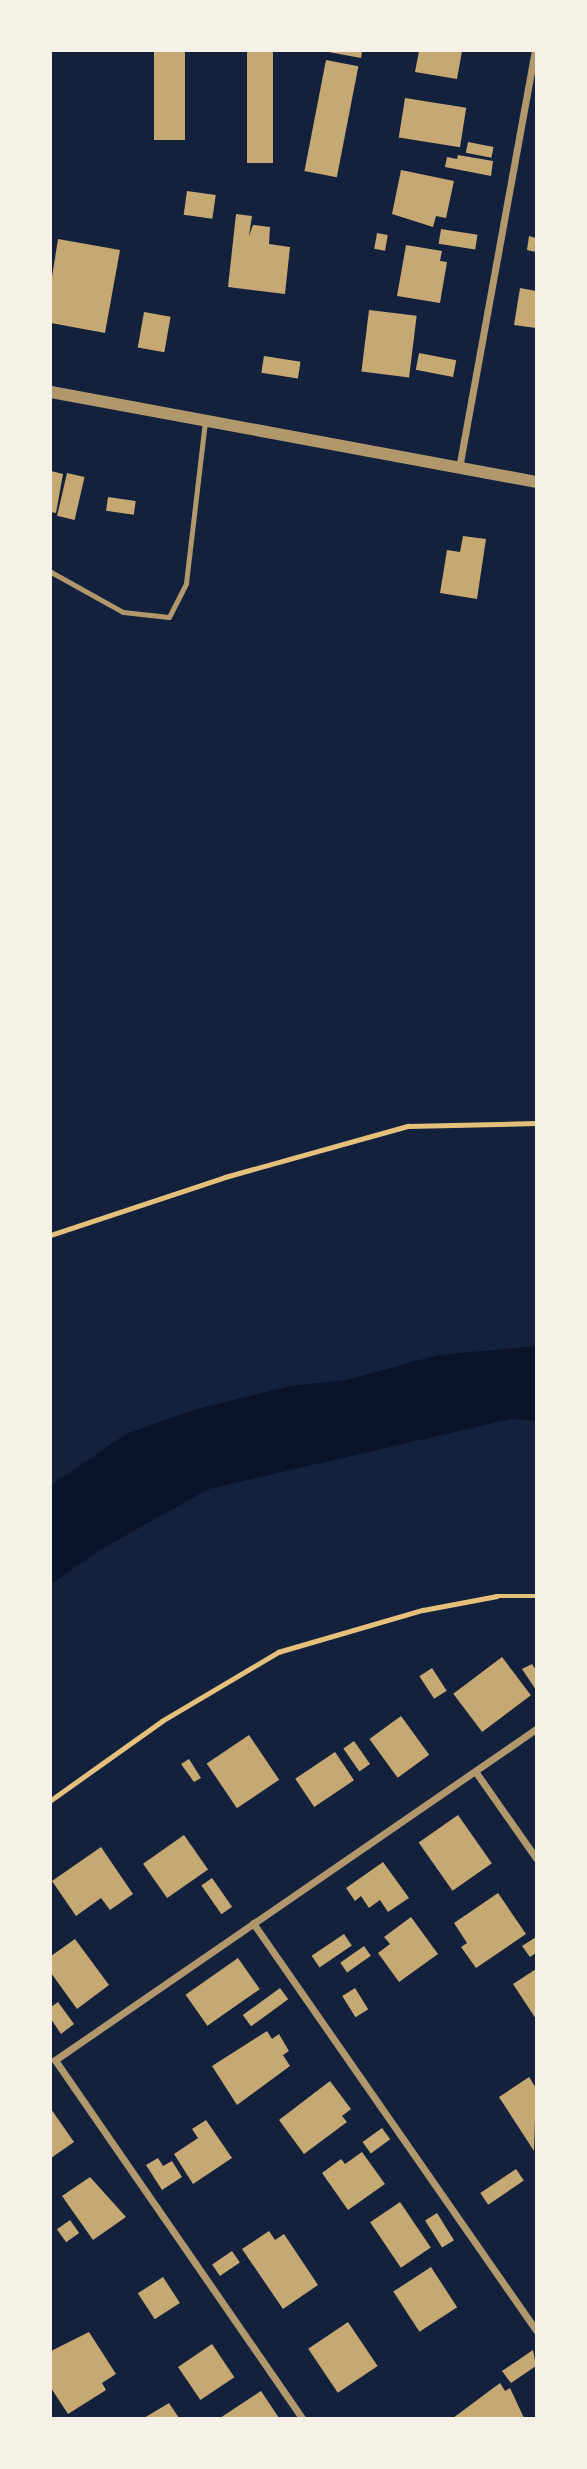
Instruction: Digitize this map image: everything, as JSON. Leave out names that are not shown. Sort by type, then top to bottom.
[{"type":"street","points":[[459,468],[535,51]]},
{"type":"street","points":[[51,392],[536,482]]},
{"type":"street","points":[[302,2418],[55,2060],[536,1729]]},
{"type":"street","points":[[475,1771],[536,1858]]},
{"type":"street","points":[[253,1923],[536,2330]]},
{"type":"lane","points":[[51,572],[123,612],[169,617],[186,583],[206,421]]},
{"type":"path","points":[[51,1236],[225,1177],[408,1126],[536,1123]]},
{"type":"path","points":[[51,1800],[162,1721],[278,1652],[423,1611],[497,1596],[536,1596]]},
{"type":"water","points":[[536,1346],[536,1421],[511,1419],[209,1489],[105,1547],[51,1584],[51,1485],[126,1434],[193,1410],[291,1386],[346,1380],[438,1355]]},
{"type":"building","points":[[154,51],[185,51],[185,140],[154,140]]},
{"type":"building","points":[[247,51],[273,51],[273,163],[247,163]]},
{"type":"building","points":[[323,51],[362,51],[361,58]]},
{"type":"building","points":[[419,51],[462,51],[457,79],[415,72]]},
{"type":"building","points":[[326,60],[358,66],[337,177],[304,171]]},
{"type":"building","points":[[405,98],[466,108],[460,147],[399,138]]},
{"type":"building","points":[[468,142],[494,147],[491,158],[466,153]]},
{"type":"building","points":[[458,155],[493,161],[491,176],[445,167],[447,157],[457,159]]},
{"type":"building","points":[[401,170],[454,181],[446,218],[436,216],[433,227],[392,214]]},
{"type":"building","points":[[187,191],[216,195],[212,219],[184,215]]},
{"type":"building","points":[[236,214],[252,216],[249,236],[253,225],[270,227],[269,244],[290,247],[285,294],[228,287]]},
{"type":"building","points":[[441,229],[478,235],[475,250],[439,244]]},
{"type":"building","points":[[377,233],[388,235],[385,251],[374,249]]},
{"type":"building","points":[[529,236],[536,238],[536,252],[527,250]]},
{"type":"building","points":[[58,239],[120,250],[105,333],[51,323],[51,283]]},
{"type":"building","points":[[406,245],[442,251],[440,261],[447,262],[440,303],[397,296]]},
{"type":"building","points":[[520,288],[536,291],[536,328],[514,325]]},
{"type":"building","points":[[369,310],[417,316],[409,377],[361,372]]},
{"type":"building","points":[[144,312],[171,317],[164,352],[138,347]]},
{"type":"building","points":[[419,353],[456,360],[453,377],[416,370]]},
{"type":"building","points":[[264,356],[301,362],[298,379],[261,373]]},
{"type":"building","points":[[51,471],[63,474],[56,513],[51,512]]},
{"type":"building","points":[[67,473],[85,477],[75,520],[57,516]]},
{"type":"building","points":[[108,497],[136,501],[134,515],[106,511]]},
{"type":"building","points":[[463,536],[486,539],[477,599],[440,593],[447,550],[460,552]]},
{"type":"building","points":[[502,1657],[531,1695],[482,1732],[453,1694]]},
{"type":"building","points":[[532,1664],[536,1670],[536,1690],[522,1669]]},
{"type":"building","points":[[432,1668],[447,1691],[434,1699],[419,1676]]},
{"type":"building","points":[[401,1716],[429,1755],[398,1778],[369,1739]]},
{"type":"building","points":[[249,1735],[279,1780],[237,1808],[207,1764]]},
{"type":"building","points":[[354,1741],[370,1764],[359,1771],[343,1748]]},
{"type":"building","points":[[335,1752],[354,1780],[314,1807],[295,1779]]},
{"type":"building","points":[[189,1759],[201,1778],[194,1782],[181,1764]]},
{"type":"building","points":[[458,1815],[492,1863],[453,1891],[419,1843]]},
{"type":"building","points":[[184,1835],[208,1869],[167,1898],[143,1864]]},
{"type":"building","points":[[101,1847],[133,1894],[110,1910],[101,1898],[76,1916],[52,1881]]},
{"type":"building","points":[[383,1862],[409,1898],[388,1912],[380,1900],[369,1908],[361,1896],[355,1901],[346,1888]]},
{"type":"building","points":[[212,1878],[232,1907],[221,1914],[201,1885]]},
{"type":"building","points":[[498,1893],[526,1934],[476,1968],[461,1947],[467,1943],[454,1923]]},
{"type":"building","points":[[411,1917],[438,1954],[399,1982],[378,1953],[390,1944],[384,1937]]},
{"type":"building","points":[[344,1934],[352,1946],[319,1967],[312,1956]]},
{"type":"building","points":[[536,1937],[536,1953],[530,1957],[522,1946]]},
{"type":"building","points":[[75,1939],[109,1985],[77,2009],[51,1973],[51,1956]]},
{"type":"building","points":[[364,1946],[371,1956],[347,1972],[340,1963]]},
{"type":"building","points":[[238,1958],[260,1989],[207,2026],[186,1995]]},
{"type":"building","points":[[536,1969],[536,2019],[513,1984]]},
{"type":"building","points":[[280,1988],[288,1999],[251,2026],[243,2015]]},
{"type":"building","points":[[355,1988],[368,2009],[356,2017],[342,1996]]},
{"type":"building","points":[[58,2002],[74,2024],[61,2034],[51,2019],[51,2007]]},
{"type":"building","points":[[267,2031],[272,2039],[279,2034],[289,2051],[283,2055],[290,2066],[237,2105],[212,2066]]},
{"type":"building","points":[[529,2077],[536,2088],[534,2151],[499,2097]]},
{"type":"building","points":[[330,2081],[351,2109],[342,2116],[347,2122],[304,2154],[279,2120]]},
{"type":"building","points":[[51,2109],[74,2142],[51,2158]]},
{"type":"building","points":[[206,2120],[232,2158],[193,2184],[174,2154],[198,2138],[192,2129]]},
{"type":"building","points":[[382,2128],[390,2139],[371,2153],[363,2142]]},
{"type":"building","points":[[362,2152],[385,2184],[348,2210],[322,2173],[341,2159],[345,2164]]},
{"type":"building","points":[[158,2158],[163,2166],[172,2161],[182,2177],[162,2190],[146,2165]]},
{"type":"building","points":[[516,2169],[524,2181],[488,2205],[480,2193]]},
{"type":"building","points":[[90,2177],[126,2217],[93,2240],[62,2196]]},
{"type":"building","points":[[400,2202],[431,2248],[401,2268],[370,2222]]},
{"type":"building","points":[[437,2213],[454,2240],[442,2248],[425,2220]]},
{"type":"building","points":[[70,2220],[79,2233],[66,2242],[57,2229]]},
{"type":"building","points":[[269,2231],[275,2240],[284,2234],[318,2285],[283,2309],[242,2249]]},
{"type":"building","points":[[232,2251],[240,2263],[220,2276],[212,2264]]},
{"type":"building","points":[[431,2267],[457,2307],[419,2332],[393,2292]]},
{"type":"building","points":[[163,2277],[180,2303],[155,2319],[138,2293]]},
{"type":"building","points":[[348,2322],[378,2366],[338,2393],[308,2349]]},
{"type":"building","points":[[89,2332],[116,2374],[102,2383],[106,2390],[68,2414],[51,2388],[51,2351]]},
{"type":"building","points":[[212,2344],[234,2377],[200,2400],[178,2367]]},
{"type":"building","points":[[533,2350],[536,2366],[511,2383],[502,2371]]},
{"type":"building","points":[[500,2383],[505,2391],[510,2388],[524,2418],[453,2418]]},
{"type":"building","points":[[261,2391],[279,2418],[220,2418]]},
{"type":"building","points":[[169,2403],[179,2418],[144,2418]]}]
